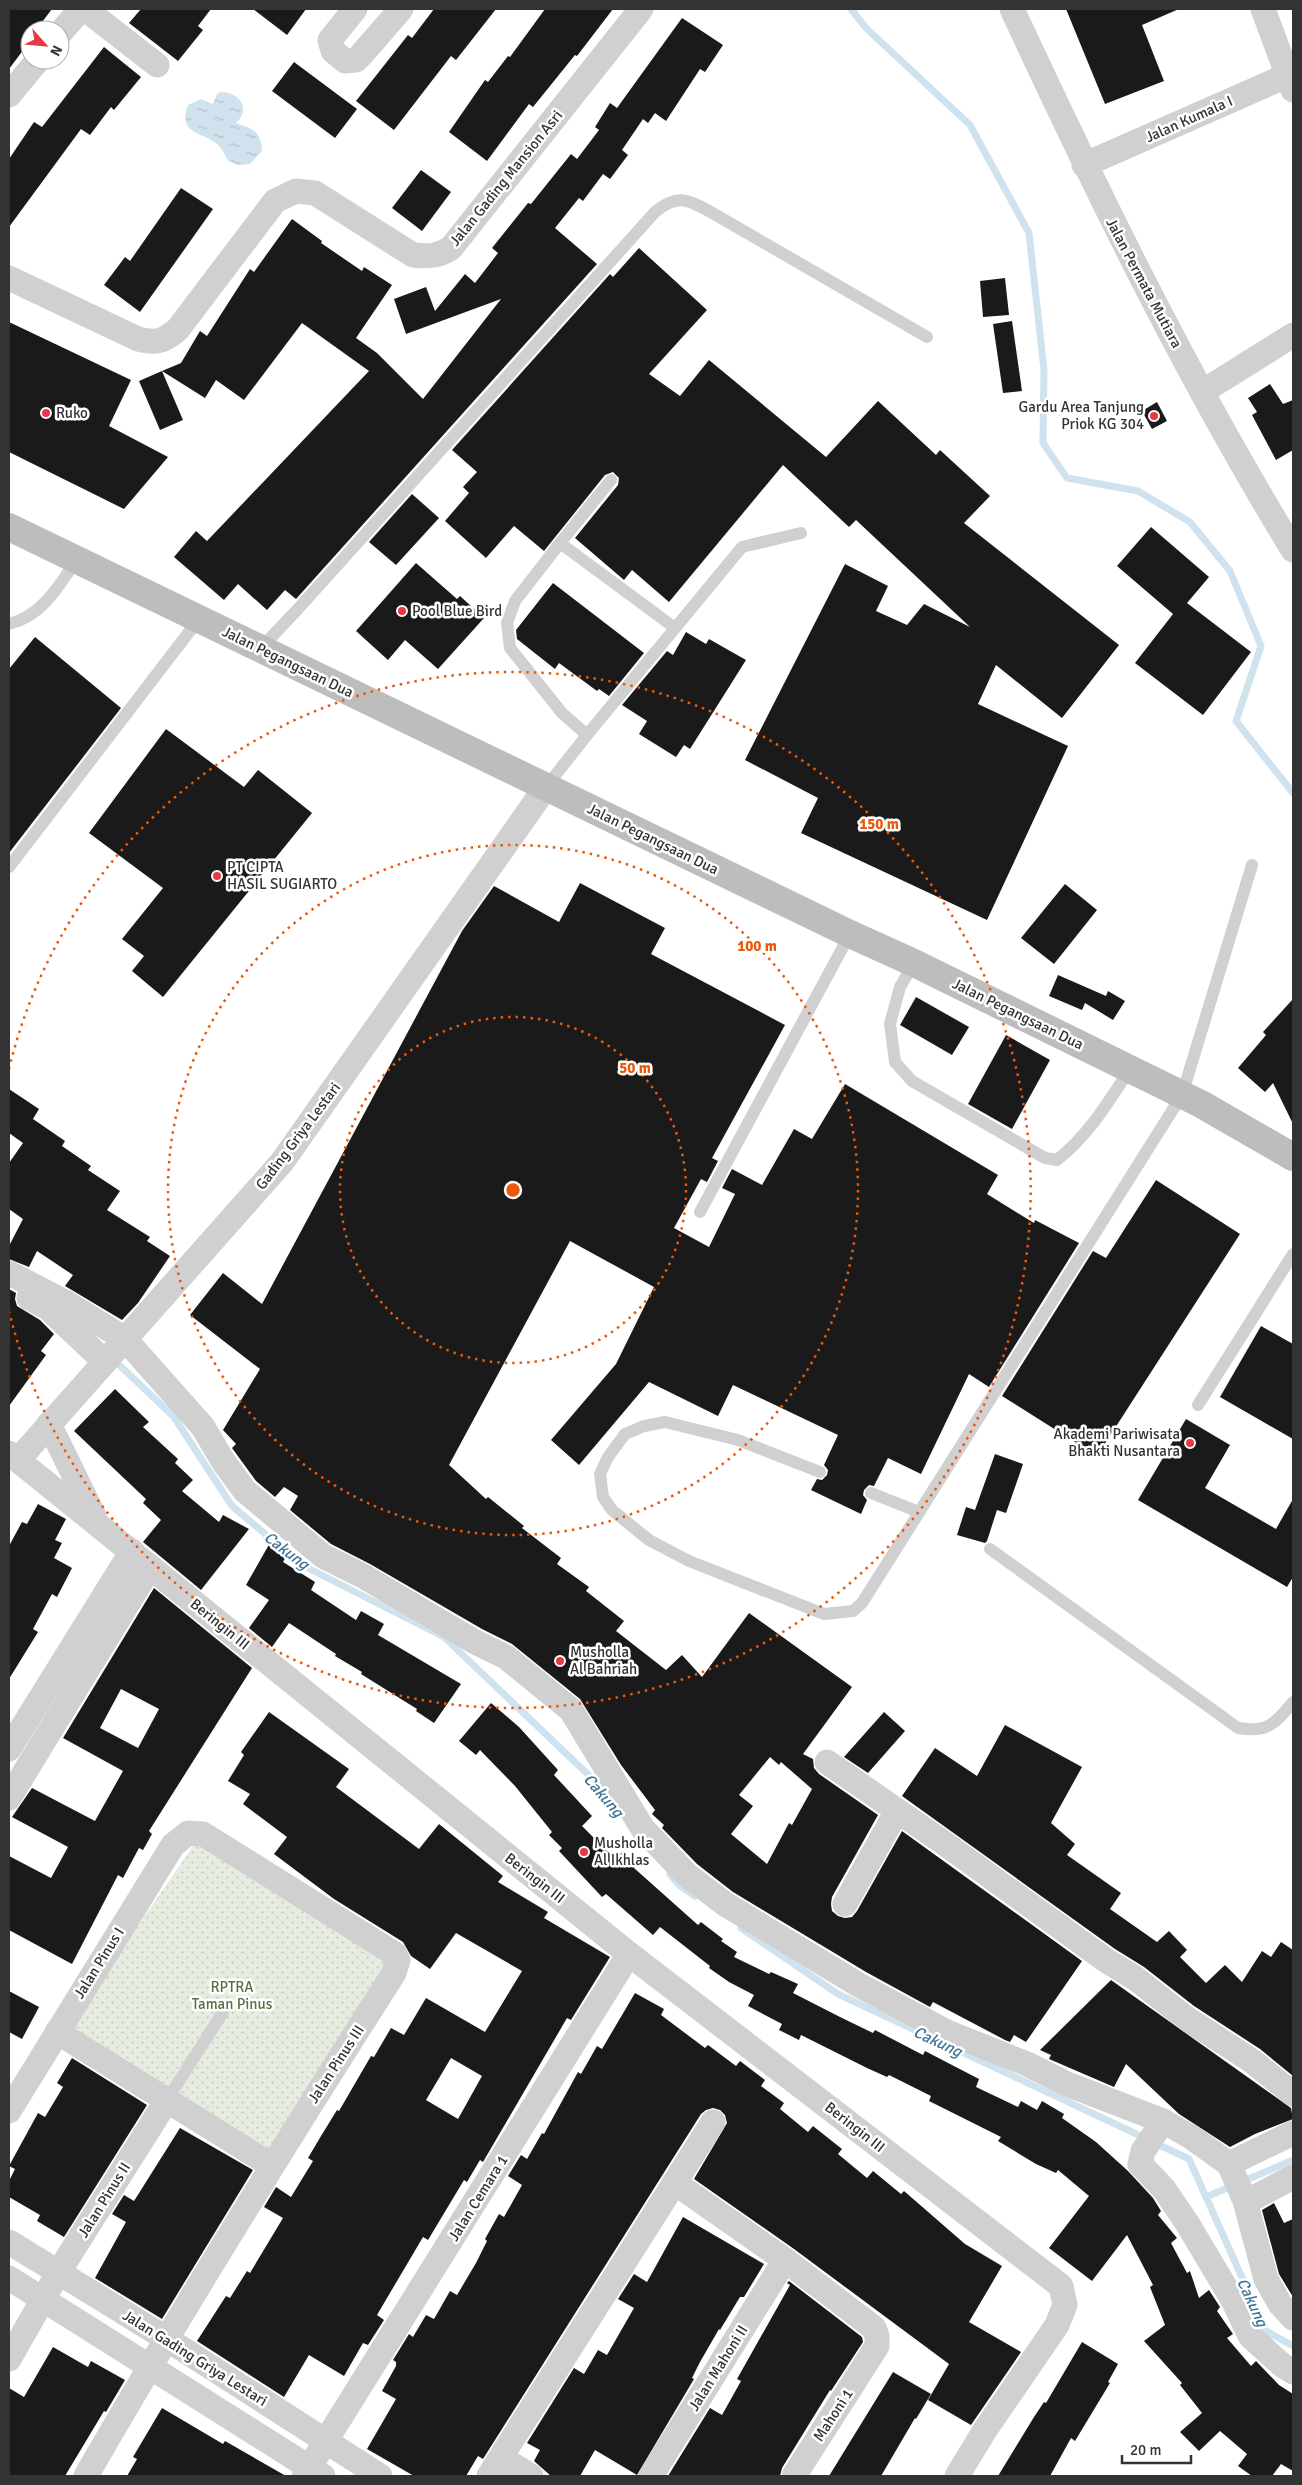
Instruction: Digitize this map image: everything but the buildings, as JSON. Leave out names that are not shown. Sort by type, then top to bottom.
[{"type":"main road","name":"Jalan Pegangsaan Dua","points":[[9,527],[850,934],[914,963],[1182,1095],[1292,1154]]},
{"type":"street","points":[[70,22],[81,9]]},
{"type":"street","points":[[86,9],[157,65]]},
{"type":"street","points":[[355,9],[330,40],[333,51],[345,61],[350,62],[361,56],[401,9]]},
{"type":"street","name":"Jalan Gading Mansion Asri","points":[[9,278],[138,339],[152,343],[168,338],[178,329],[275,201],[296,191],[315,194],[413,255],[427,257],[439,255],[451,248],[641,9]]},
{"type":"street","name":"Jalan Permata Mutiara","points":[[1012,9],[1084,165],[1136,271],[1202,392],[1293,550]]},
{"type":"street","points":[[1263,9],[1291,79]]},
{"type":"street","points":[[9,95],[30,70]]},
{"type":"street","name":"Jalan Kumala I","points":[[1084,165],[1291,79]]},
{"type":"street","points":[[1202,392],[1293,335]]},
{"type":"street","name":"Gading Griya Lestari","points":[[13,1456],[49,1424],[282,1162],[546,787]]},
{"type":"street","points":[[9,1273],[60,1299],[203,1427],[223,1461],[245,1491],[287,1528],[323,1556],[363,1576],[475,1642],[506,1657],[571,1710],[643,1829],[687,1875],[702,1887],[758,1925],[814,1956],[859,1985],[947,2032],[1027,2064],[1067,2084],[1192,2137],[1231,2165],[1245,2201],[1266,2279],[1280,2304],[1293,2318]]},
{"type":"street","points":[[9,1288],[48,1308],[115,1350]]},
{"type":"street","points":[[49,1424],[98,1525]]},
{"type":"street","name":"Beringin III","points":[[13,1456],[629,1954],[1061,2286],[1065,2304],[1057,2325],[957,2476]]},
{"type":"street","points":[[9,1749],[141,1559]]},
{"type":"street","points":[[9,1798],[141,1559]]},
{"type":"street","points":[[826,1762],[1107,1961],[1136,1978],[1186,2018],[1252,2061],[1293,2094]]},
{"type":"street","points":[[845,1904],[897,1811]]},
{"type":"street","name":"Jalan Pinus I","points":[[9,2111],[173,1845],[188,1833],[202,1834]]},
{"type":"street","name":"Jalan Pinus III","points":[[86,2476],[149,2367],[271,2165],[394,1974],[398,1960],[395,1954],[202,1834]]},
{"type":"street","name":"Jalan Cemara 1","points":[[312,2474],[326,2442],[629,1954]]},
{"type":"street","points":[[57,2032],[271,2165]]},
{"type":"street","name":"Jalan Pinus II","points":[[9,2359],[58,2273],[167,2100]]},
{"type":"street","points":[[531,2476],[495,2467],[713,2122]]},
{"type":"street","points":[[1162,2123],[1143,2151],[1140,2164],[1164,2189],[1187,2223],[1232,2300],[1250,2336],[1282,2365],[1293,2372]]},
{"type":"street","points":[[1231,2165],[1293,2133]]},
{"type":"street","points":[[1245,2201],[1293,2177]]},
{"type":"street","points":[[675,2183],[785,2260]]},
{"type":"street","name":"Jalan Gading Griya Lestari","points":[[9,2242],[166,2339],[380,2476]]},
{"type":"street","name":"Mahoni 1","points":[[785,2260],[874,2328],[877,2336],[877,2346],[794,2476]]},
{"type":"street","name":"Jalan Mahoni II","points":[[651,2476],[785,2260]]},
{"type":"street","points":[[9,2278],[312,2474]]},
{"type":"lane","points":[[260,649],[655,212],[667,202],[686,199],[710,211],[927,337]]},
{"type":"lane","points":[[587,735],[562,713],[510,648],[508,623],[516,601],[611,480]]},
{"type":"lane","points":[[546,787],[742,547],[800,533]]},
{"type":"lane","points":[[560,543],[675,628]]},
{"type":"lane","points":[[9,624],[28,618],[38,611],[77,559]]},
{"type":"lane","points":[[9,867],[199,619]]},
{"type":"lane","points":[[820,1472],[738,1440],[665,1422],[644,1426],[625,1434],[608,1457],[600,1474],[603,1497],[612,1510],[649,1540],[689,1561],[824,1614],[853,1611],[862,1603],[1182,1095],[1252,865]]},
{"type":"lane","points":[[700,1212],[850,934]]},
{"type":"lane","points":[[914,963],[900,987],[890,1024],[895,1062],[912,1081],[1045,1158],[1057,1160],[1074,1147],[1106,1107],[1130,1069]]},
{"type":"lane","points":[[1198,1405],[1293,1254]]},
{"type":"lane","points":[[871,1493],[919,1512]]},
{"type":"lane","points":[[990,1549],[1238,1728],[1256,1731],[1277,1722],[1293,1702]]},
{"type":"lane","points":[[167,2100],[223,2012]]},
{"type":"green space","name":"RPTRA Taman Pinus","points":[[198,1839],[391,1966],[272,2152],[67,2028]]},
{"type":"water","points":[[220,92],[238,98],[243,107],[243,112],[236,123],[258,134],[262,151],[250,164],[239,165],[228,161],[219,146],[188,126],[186,114],[188,105],[201,99],[213,104],[217,94]]},
{"type":"waterway","points":[[851,9],[866,28],[970,125],[1029,233],[1044,370],[1043,443],[1067,478],[1138,491],[1190,522],[1230,571],[1261,646],[1236,721],[1293,793]]},
{"type":"waterway","name":"Cakung","points":[[112,1358],[174,1417],[232,1506],[302,1565],[444,1637],[598,1784],[618,1809]]},
{"type":"waterway","name":"Cakung","points":[[670,1874],[679,1885],[695,1896]]},
{"type":"waterway","name":"Cakung","points":[[741,1928],[838,1994],[1145,2138]]},
{"type":"waterway","name":"Cakung","points":[[1155,2143],[1189,2159],[1266,2331],[1293,2346]]},
{"type":"waterway","points":[[1206,2197],[1293,2160]]},
{"type":"place","name":"Ruko","points":[[46,413]]},
{"type":"place","name":"Gardu Area Tanjung Priok KG 304","points":[[1154,416]]},
{"type":"place","name":"Pool Blue Bird","points":[[402,611]]},
{"type":"place","name":"PT CIPTA HASIL SUGIARTO","points":[[217,876]]},
{"type":"place","name":"Akademi Pariwisata Bhakti Nusantara","points":[[1190,1443]]},
{"type":"place","name":"Musholla Al Bahriah","points":[[560,1661]]},
{"type":"place","name":"Musholla Al Ikhlas","points":[[584,1852]]}]
